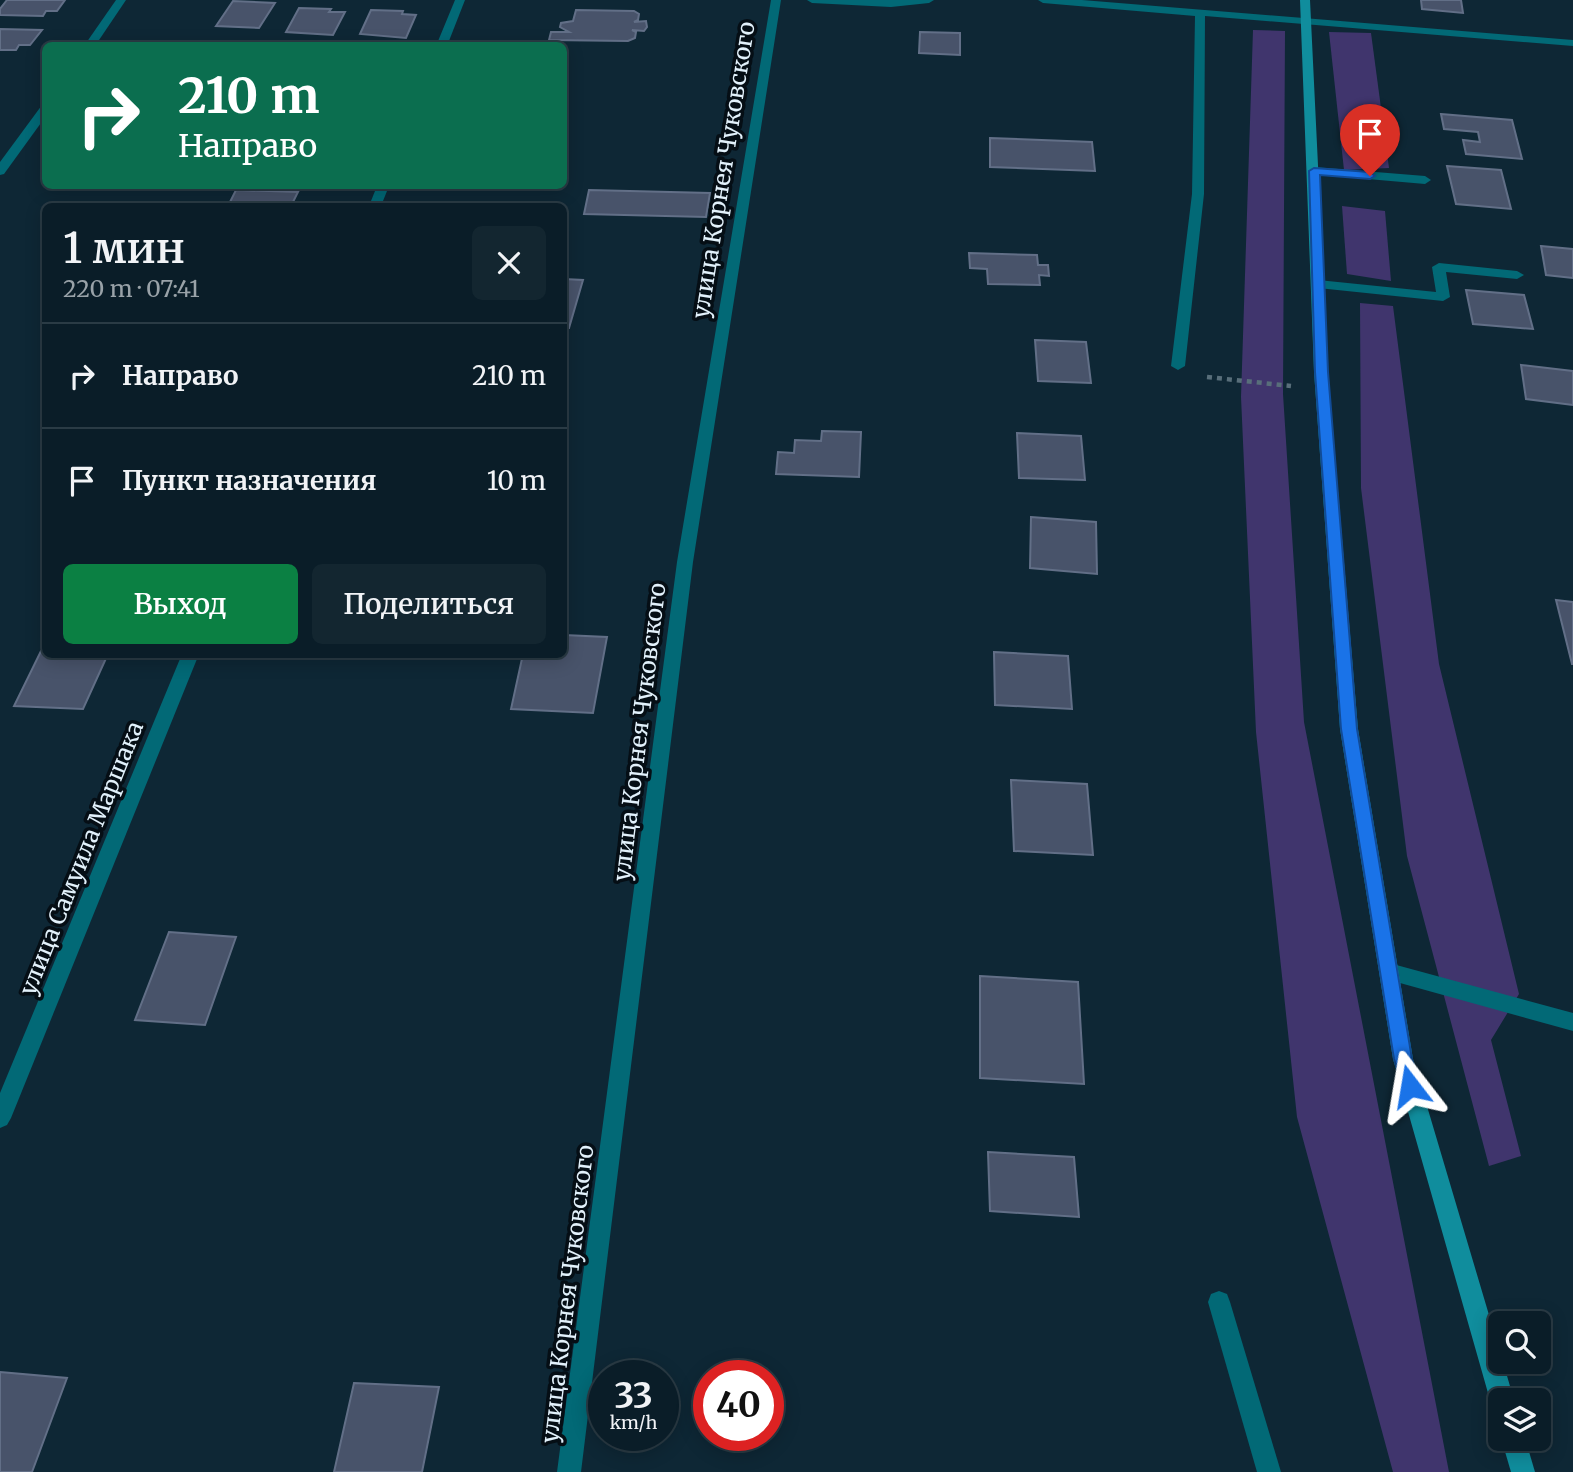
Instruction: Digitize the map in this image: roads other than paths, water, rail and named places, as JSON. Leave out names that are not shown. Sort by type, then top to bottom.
[{"type":"street","points":[[92,42],[121,0]]},
{"type":"street","points":[[443,42],[460,0]]},
{"type":"street","name":"улица Корнея Чуковского","points":[[569,1472],[685,562],[776,0]]},
{"type":"street","points":[[812,0],[891,4],[929,0]]},
{"type":"street","points":[[1043,0],[1573,43]]},
{"type":"street","points":[[1305,0],[1323,390],[1349,729],[1403,1059],[1499,1388]]},
{"type":"street","points":[[1178,366],[1198,194],[1200,12]]},
{"type":"street","points":[[0,171],[42,113]]},
{"type":"street","points":[[1314,171],[1425,180]]},
{"type":"street","points":[[1318,284],[1443,297],[1439,267],[1517,275]]},
{"type":"street","name":"улица Самуила Маршака","points":[[0,1118],[189,658]]},
{"type":"street","points":[[1389,972],[1573,1022]]},
{"type":"street","points":[[1219,1302],[1269,1472]]},
{"type":"street","points":[[1517,1451],[1523,1472]]}]
